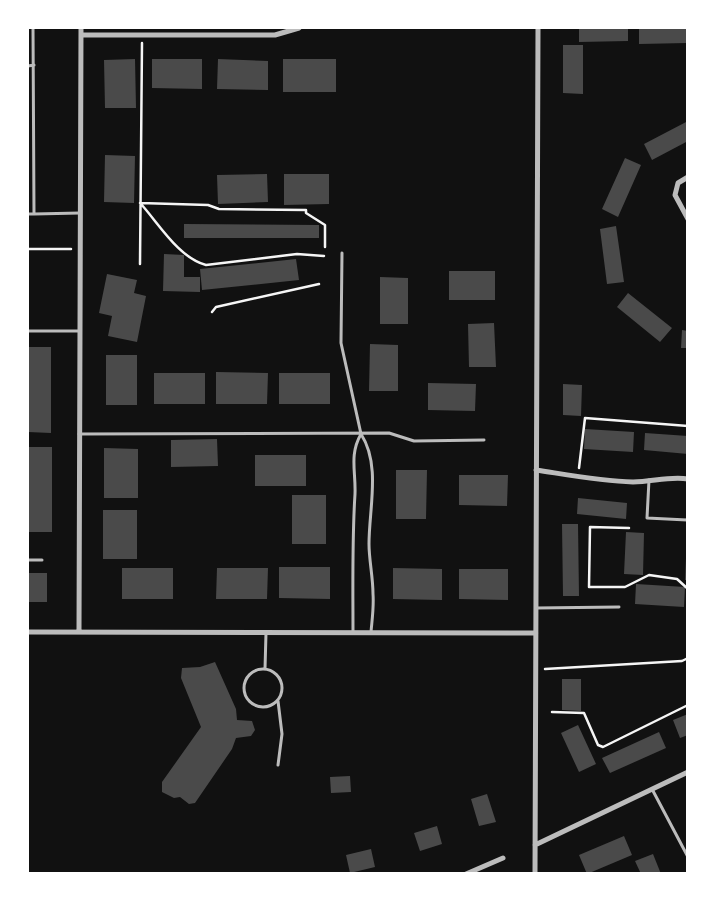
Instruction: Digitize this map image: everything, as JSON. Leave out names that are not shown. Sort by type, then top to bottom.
[{"type":"street","points":[[79,632],[80,28]]},
{"type":"street","points":[[80,35],[275,35],[299,28]]},
{"type":"street","points":[[535,874],[538,28]]},
{"type":"street","points":[[688,177],[678,182],[675,195],[688,219]]},
{"type":"street","points":[[536,470],[578,475],[606,481],[688,478]]},
{"type":"street","points":[[28,632],[536,633]]},
{"type":"street","points":[[535,845],[688,772]]},
{"type":"street","points":[[466,874],[503,858]]},
{"type":"lane","points":[[34,28],[34,214]]},
{"type":"lane","points":[[28,66],[34,65]]},
{"type":"lane","points":[[28,214],[80,213]]},
{"type":"lane","points":[[342,253],[341,343],[361,434],[369,446],[371,464],[372,497],[369,544],[373,594],[371,632]]},
{"type":"lane","points":[[28,331],[80,331]]},
{"type":"lane","points":[[80,434],[389,433],[414,442],[484,440]]},
{"type":"lane","points":[[353,632],[352,524],[355,491],[352,458],[355,444],[361,434]]},
{"type":"lane","points":[[650,480],[647,518],[687,520],[688,516]]},
{"type":"lane","points":[[28,560],[42,560]]},
{"type":"lane","points":[[536,608],[619,607]]},
{"type":"lane","points":[[265,669],[266,633]]},
{"type":"lane","points":[[278,701],[268,707],[255,705],[246,696],[244,689],[248,677],[265,669],[276,674],[282,684],[278,701],[282,734],[278,765]]},
{"type":"lane","points":[[652,789],[688,857]]},
{"type":"path","points":[[140,264],[142,35]]},
{"type":"path","points":[[140,203],[208,205],[219,209],[306,210],[306,213],[325,225],[325,247]]},
{"type":"path","points":[[140,203],[182,252],[199,263],[206,265],[297,254],[324,256]]},
{"type":"path","points":[[28,249],[80,249]]},
{"type":"path","points":[[212,312],[216,306],[319,284]]},
{"type":"path","points":[[578,475],[585,418],[688,426]]},
{"type":"path","points":[[629,528],[590,527],[589,587],[625,587],[649,575],[677,579],[688,589]]},
{"type":"path","points":[[536,670],[682,661],[688,658]]},
{"type":"path","points":[[552,712],[584,713],[598,745],[603,747],[688,705]]},
{"type":"building","points":[[579,28],[628,28],[628,41],[579,42]]},
{"type":"building","points":[[639,28],[687,28],[687,43],[639,44]]},
{"type":"building","points":[[563,45],[583,45],[583,94],[563,93]]},
{"type":"building","points":[[135,59],[136,108],[105,108],[104,60]]},
{"type":"building","points":[[152,59],[202,59],[202,89],[152,88]]},
{"type":"building","points":[[218,59],[268,61],[268,90],[217,89]]},
{"type":"building","points":[[283,59],[336,59],[336,92],[283,92]]},
{"type":"building","points":[[688,121],[688,141],[652,160],[644,144]]},
{"type":"building","points":[[105,155],[135,156],[134,203],[104,202]]},
{"type":"building","points":[[625,158],[641,165],[618,217],[602,209]]},
{"type":"building","points":[[267,174],[268,202],[218,204],[217,175]]},
{"type":"building","points":[[284,174],[329,174],[329,204],[284,205]]},
{"type":"building","points":[[184,224],[319,225],[319,238],[184,238]]},
{"type":"building","points":[[616,226],[624,282],[607,284],[600,229]]},
{"type":"building","points":[[164,254],[184,255],[184,277],[200,277],[200,292],[163,291]]},
{"type":"building","points":[[296,259],[299,280],[202,290],[200,269]]},
{"type":"building","points":[[449,271],[495,271],[495,300],[449,300]]},
{"type":"building","points":[[107,274],[137,280],[134,293],[146,296],[137,342],[108,336],[112,316],[99,313]]},
{"type":"building","points":[[380,277],[408,278],[408,324],[380,324]]},
{"type":"building","points":[[628,293],[672,328],[660,342],[617,307]]},
{"type":"building","points":[[494,323],[496,367],[469,367],[468,324]]},
{"type":"building","points":[[682,330],[688,331],[688,348],[681,348]]},
{"type":"building","points":[[370,344],[398,345],[398,391],[369,391]]},
{"type":"building","points":[[28,347],[51,347],[51,433],[28,432]]},
{"type":"building","points":[[106,355],[137,355],[137,405],[106,405]]},
{"type":"building","points":[[216,372],[268,373],[267,404],[216,404]]},
{"type":"building","points":[[154,373],[205,373],[205,404],[154,404]]},
{"type":"building","points":[[279,373],[330,373],[330,404],[279,404]]},
{"type":"building","points":[[428,383],[476,384],[475,411],[428,410]]},
{"type":"building","points":[[563,384],[582,385],[581,416],[563,415]]},
{"type":"building","points":[[585,429],[634,432],[633,452],[584,449]]},
{"type":"building","points":[[645,433],[688,436],[688,454],[644,450]]},
{"type":"building","points":[[217,439],[218,466],[171,467],[171,440]]},
{"type":"building","points":[[28,447],[52,447],[52,532],[28,532]]},
{"type":"building","points":[[104,448],[138,449],[138,498],[104,498]]},
{"type":"building","points":[[255,455],[306,455],[306,486],[255,486]]},
{"type":"building","points":[[396,470],[427,470],[426,519],[396,519]]},
{"type":"building","points":[[459,475],[508,475],[507,506],[459,505]]},
{"type":"building","points":[[292,495],[326,495],[326,544],[292,544]]},
{"type":"building","points":[[578,498],[627,503],[626,519],[577,514]]},
{"type":"building","points":[[103,510],[137,510],[137,559],[103,559]]},
{"type":"building","points":[[562,524],[578,524],[579,596],[563,596]]},
{"type":"building","points":[[626,532],[644,533],[643,575],[624,574]]},
{"type":"building","points":[[686,558],[688,558],[688,580],[685,580]]},
{"type":"building","points":[[279,567],[330,567],[330,599],[279,598]]},
{"type":"building","points":[[122,568],[173,568],[173,599],[122,599]]},
{"type":"building","points":[[217,568],[268,568],[267,599],[216,599]]},
{"type":"building","points":[[393,568],[442,569],[442,600],[393,599]]},
{"type":"building","points":[[459,569],[508,569],[508,600],[459,599]]},
{"type":"building","points":[[28,573],[47,573],[47,602],[28,602]]},
{"type":"building","points":[[636,584],[685,587],[684,607],[635,604]]},
{"type":"building","points":[[215,662],[236,709],[237,720],[252,721],[255,730],[251,736],[236,738],[232,749],[195,803],[189,804],[180,797],[174,798],[162,792],[162,782],[201,727],[181,678],[182,668],[200,667]]},
{"type":"building","points":[[562,679],[581,679],[581,711],[562,710]]},
{"type":"building","points":[[688,714],[688,735],[680,738],[673,720]]},
{"type":"building","points":[[578,725],[596,764],[579,772],[561,733]]},
{"type":"building","points":[[659,732],[666,748],[610,773],[602,758]]},
{"type":"building","points":[[350,776],[351,792],[331,793],[330,777]]},
{"type":"building","points":[[487,794],[496,822],[479,826],[471,799]]},
{"type":"building","points":[[437,826],[442,844],[420,851],[414,833]]},
{"type":"building","points":[[624,836],[632,855],[587,874],[579,855]]},
{"type":"building","points":[[371,849],[375,867],[350,873],[346,855]]},
{"type":"building","points":[[653,854],[661,874],[641,874],[635,861]]}]
